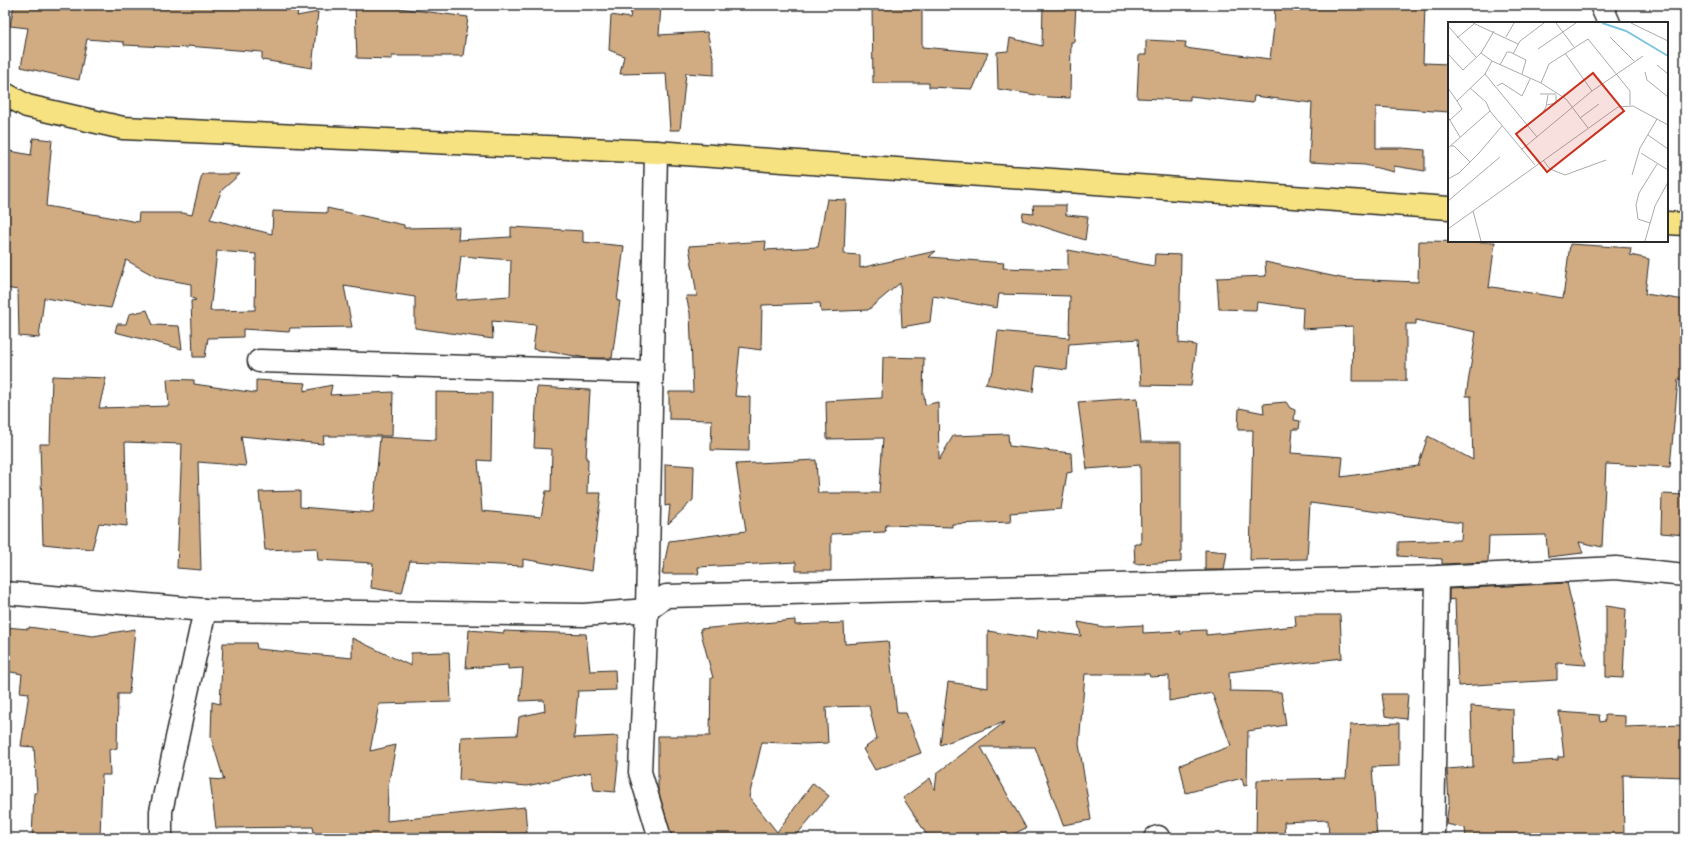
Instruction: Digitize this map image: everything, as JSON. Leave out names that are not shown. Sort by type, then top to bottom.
[{"type":"main road","points":[[5,94],[27,106],[123,128],[656,152],[1448,208]]},
{"type":"main road","points":[[1668,222],[1685,224]]},
{"type":"street","points":[[1601,5],[1609,22]]},
{"type":"street","points":[[656,152],[648,610],[640,772],[660,838]]},
{"type":"street","points":[[259,361],[652,372]]},
{"type":"street","points":[[5,593],[205,610],[584,615],[648,610],[666,596],[1437,577],[1616,568],[1685,575]]},
{"type":"street","points":[[1433,838],[1437,577]]},
{"type":"street","points":[[161,838],[161,811],[205,610]]},
{"type":"building","points":[[14,5],[299,5],[297,16],[318,12],[312,68],[262,60],[262,52],[187,46],[187,48],[124,45],[124,42],[87,39],[79,80],[21,67],[28,28],[10,26]]},
{"type":"building","points":[[355,5],[391,5],[391,7],[468,17],[463,56],[392,56],[392,59],[357,58]]},
{"type":"building","points":[[632,5],[661,5],[659,35],[707,32],[714,61],[714,75],[686,73],[680,130],[670,130],[666,73],[620,74],[624,56],[609,50],[611,15],[630,18]]},
{"type":"building","points":[[872,5],[922,5],[922,47],[988,53],[973,89],[929,87],[929,83],[873,83]]},
{"type":"building","points":[[1043,5],[1076,5],[1074,42],[1071,42],[1070,98],[1049,97],[998,89],[997,52],[1008,51],[1010,38],[1042,46]]},
{"type":"building","points":[[1275,5],[1412,5],[1425,7],[1423,63],[1448,64],[1448,112],[1376,107],[1376,148],[1425,150],[1425,171],[1394,166],[1394,172],[1365,165],[1309,162],[1312,103],[1254,96],[1253,103],[1190,96],[1190,100],[1137,98],[1139,55],[1146,55],[1146,40],[1186,42],[1185,48],[1270,59]]},
{"type":"building","points":[[33,138],[52,140],[46,206],[138,222],[139,213],[183,213],[192,215],[202,174],[240,174],[222,190],[210,219],[272,234],[273,211],[327,213],[327,208],[404,225],[404,228],[459,227],[458,240],[511,237],[511,227],[583,231],[583,242],[624,246],[617,301],[620,301],[612,358],[587,358],[533,349],[536,325],[492,321],[493,339],[415,328],[415,297],[344,286],[352,327],[290,328],[289,332],[243,329],[243,337],[208,338],[205,357],[193,357],[191,301],[196,300],[191,297],[191,284],[158,278],[126,260],[111,308],[44,298],[39,338],[19,336],[18,290],[5,288],[5,183],[10,151],[31,155]],"holes":[[[217,251],[256,254],[255,310],[210,311]],[[461,256],[511,260],[510,296],[456,300]]]},
{"type":"building","points":[[827,199],[846,200],[844,254],[860,255],[860,268],[936,251],[929,257],[1004,263],[1003,268],[1068,270],[1068,250],[1154,266],[1155,254],[1181,255],[1179,343],[1196,345],[1191,386],[1141,385],[1138,339],[1069,344],[1067,370],[1036,366],[1033,392],[985,384],[993,371],[998,331],[1069,338],[1070,296],[999,294],[997,308],[933,296],[930,322],[902,327],[900,283],[868,310],[821,312],[820,303],[762,305],[761,350],[740,347],[735,396],[750,397],[749,451],[711,450],[712,420],[669,419],[669,392],[693,392],[690,313],[686,296],[697,296],[689,246],[766,241],[765,250],[818,247]]},
{"type":"building","points":[[1033,205],[1066,205],[1066,215],[1088,217],[1085,240],[1022,220],[1023,213],[1034,214]]},
{"type":"building","points":[[1419,241],[1495,242],[1489,288],[1492,287],[1563,298],[1570,244],[1631,248],[1630,255],[1649,259],[1645,294],[1685,300],[1685,380],[1678,380],[1670,467],[1606,464],[1602,547],[1579,542],[1583,553],[1548,557],[1546,535],[1489,536],[1488,562],[1442,564],[1442,559],[1398,556],[1398,542],[1461,540],[1462,523],[1310,503],[1307,559],[1250,560],[1253,430],[1238,430],[1239,408],[1264,413],[1263,404],[1286,402],[1290,408],[1295,410],[1294,420],[1300,421],[1299,429],[1293,429],[1291,453],[1343,457],[1341,477],[1418,466],[1428,436],[1473,460],[1471,396],[1466,396],[1476,332],[1416,320],[1416,324],[1406,324],[1406,381],[1352,381],[1353,326],[1302,329],[1303,308],[1257,302],[1256,310],[1219,309],[1217,278],[1266,276],[1265,262],[1346,279],[1418,282]]},
{"type":"building","points":[[147,310],[153,325],[179,326],[182,349],[115,332],[117,324],[126,324],[129,314]]},
{"type":"building","points":[[883,357],[924,358],[923,395],[925,405],[938,402],[939,460],[953,436],[1008,434],[1009,446],[1071,453],[1072,472],[1067,473],[1061,509],[1010,513],[1011,522],[952,524],[952,527],[886,525],[885,532],[831,534],[831,571],[796,571],[796,562],[698,567],[699,574],[662,574],[669,541],[746,531],[736,464],[816,460],[818,493],[879,493],[883,438],[827,439],[826,401],[882,398]]},
{"type":"building","points":[[52,376],[106,378],[99,408],[169,406],[167,379],[194,380],[194,384],[256,393],[256,380],[306,383],[304,391],[332,385],[330,395],[393,392],[392,436],[324,436],[323,444],[241,436],[246,466],[198,462],[201,570],[177,568],[182,444],[125,442],[127,526],[99,523],[92,549],[43,544],[40,444],[50,444]]},
{"type":"building","points":[[537,387],[590,390],[586,459],[588,459],[587,493],[601,493],[592,571],[523,559],[523,566],[410,561],[402,593],[371,588],[373,563],[318,560],[317,548],[265,550],[259,492],[300,491],[300,507],[373,513],[380,437],[436,440],[436,392],[492,393],[491,461],[478,460],[482,511],[541,517],[546,491],[551,491],[552,449],[534,448]]},
{"type":"building","points":[[1137,398],[1141,442],[1181,442],[1181,562],[1135,564],[1134,544],[1141,544],[1140,465],[1087,469],[1078,402]]},
{"type":"building","points":[[665,464],[694,466],[693,500],[668,524],[670,505],[665,506]]},
{"type":"building","points":[[1662,494],[1685,495],[1685,535],[1661,533]]},
{"type":"building","points":[[1205,550],[1227,552],[1224,570],[1205,570]]},
{"type":"building","points":[[1567,583],[1586,665],[1557,663],[1557,680],[1458,686],[1455,599],[1449,600],[1449,589]]},
{"type":"building","points":[[1606,606],[1626,609],[1623,678],[1606,677]]},
{"type":"building","points":[[1295,615],[1340,615],[1342,658],[1229,672],[1230,691],[1281,692],[1286,725],[1248,731],[1247,785],[1244,786],[1242,778],[1186,793],[1180,765],[1231,746],[1212,693],[1169,701],[1169,676],[1150,677],[1149,674],[1085,674],[1079,744],[1091,820],[1063,825],[1035,747],[981,747],[1026,828],[1005,838],[929,838],[903,798],[930,778],[935,790],[937,773],[1005,722],[940,745],[948,682],[988,688],[988,631],[1037,639],[1038,630],[1081,636],[1078,622],[1104,627],[1143,625],[1143,633],[1180,631],[1180,634],[1182,634],[1183,631],[1206,630],[1206,635],[1296,626]]},
{"type":"building","points":[[795,620],[795,625],[844,623],[845,644],[888,641],[897,713],[906,713],[921,753],[875,770],[863,749],[877,739],[869,706],[826,707],[828,743],[806,744],[762,742],[749,797],[777,832],[813,783],[829,796],[794,838],[672,838],[658,790],[658,736],[710,736],[711,678],[713,678],[700,629]]},
{"type":"building","points":[[5,627],[29,629],[29,627],[93,636],[135,629],[129,694],[118,694],[117,748],[109,750],[110,775],[102,775],[100,838],[32,838],[34,793],[37,793],[34,747],[21,746],[29,693],[20,692],[22,674],[5,671]]},
{"type":"building","points":[[469,630],[504,633],[504,631],[586,634],[590,671],[615,670],[616,690],[578,691],[574,738],[618,736],[618,764],[615,792],[594,790],[591,772],[527,786],[459,780],[461,737],[517,735],[519,717],[545,711],[544,700],[520,701],[523,668],[508,669],[508,665],[466,668]]},
{"type":"building","points":[[352,638],[411,666],[411,653],[449,652],[451,702],[379,704],[370,751],[396,745],[388,786],[387,821],[525,807],[527,833],[449,838],[315,838],[313,827],[216,828],[210,779],[224,780],[211,737],[212,702],[220,704],[223,643],[256,643],[257,649],[352,658]]},
{"type":"building","points":[[1382,694],[1408,694],[1406,719],[1385,716]]},
{"type":"building","points":[[1471,706],[1513,709],[1514,763],[1558,760],[1558,757],[1564,757],[1559,712],[1599,715],[1600,722],[1605,721],[1605,715],[1625,716],[1625,727],[1685,725],[1685,777],[1623,775],[1624,838],[1466,838],[1465,828],[1446,824],[1449,802],[1447,769],[1473,767]]},
{"type":"building","points":[[1399,723],[1399,766],[1372,767],[1377,838],[1329,838],[1328,820],[1284,822],[1285,838],[1256,838],[1257,780],[1346,778],[1350,725]]}]
